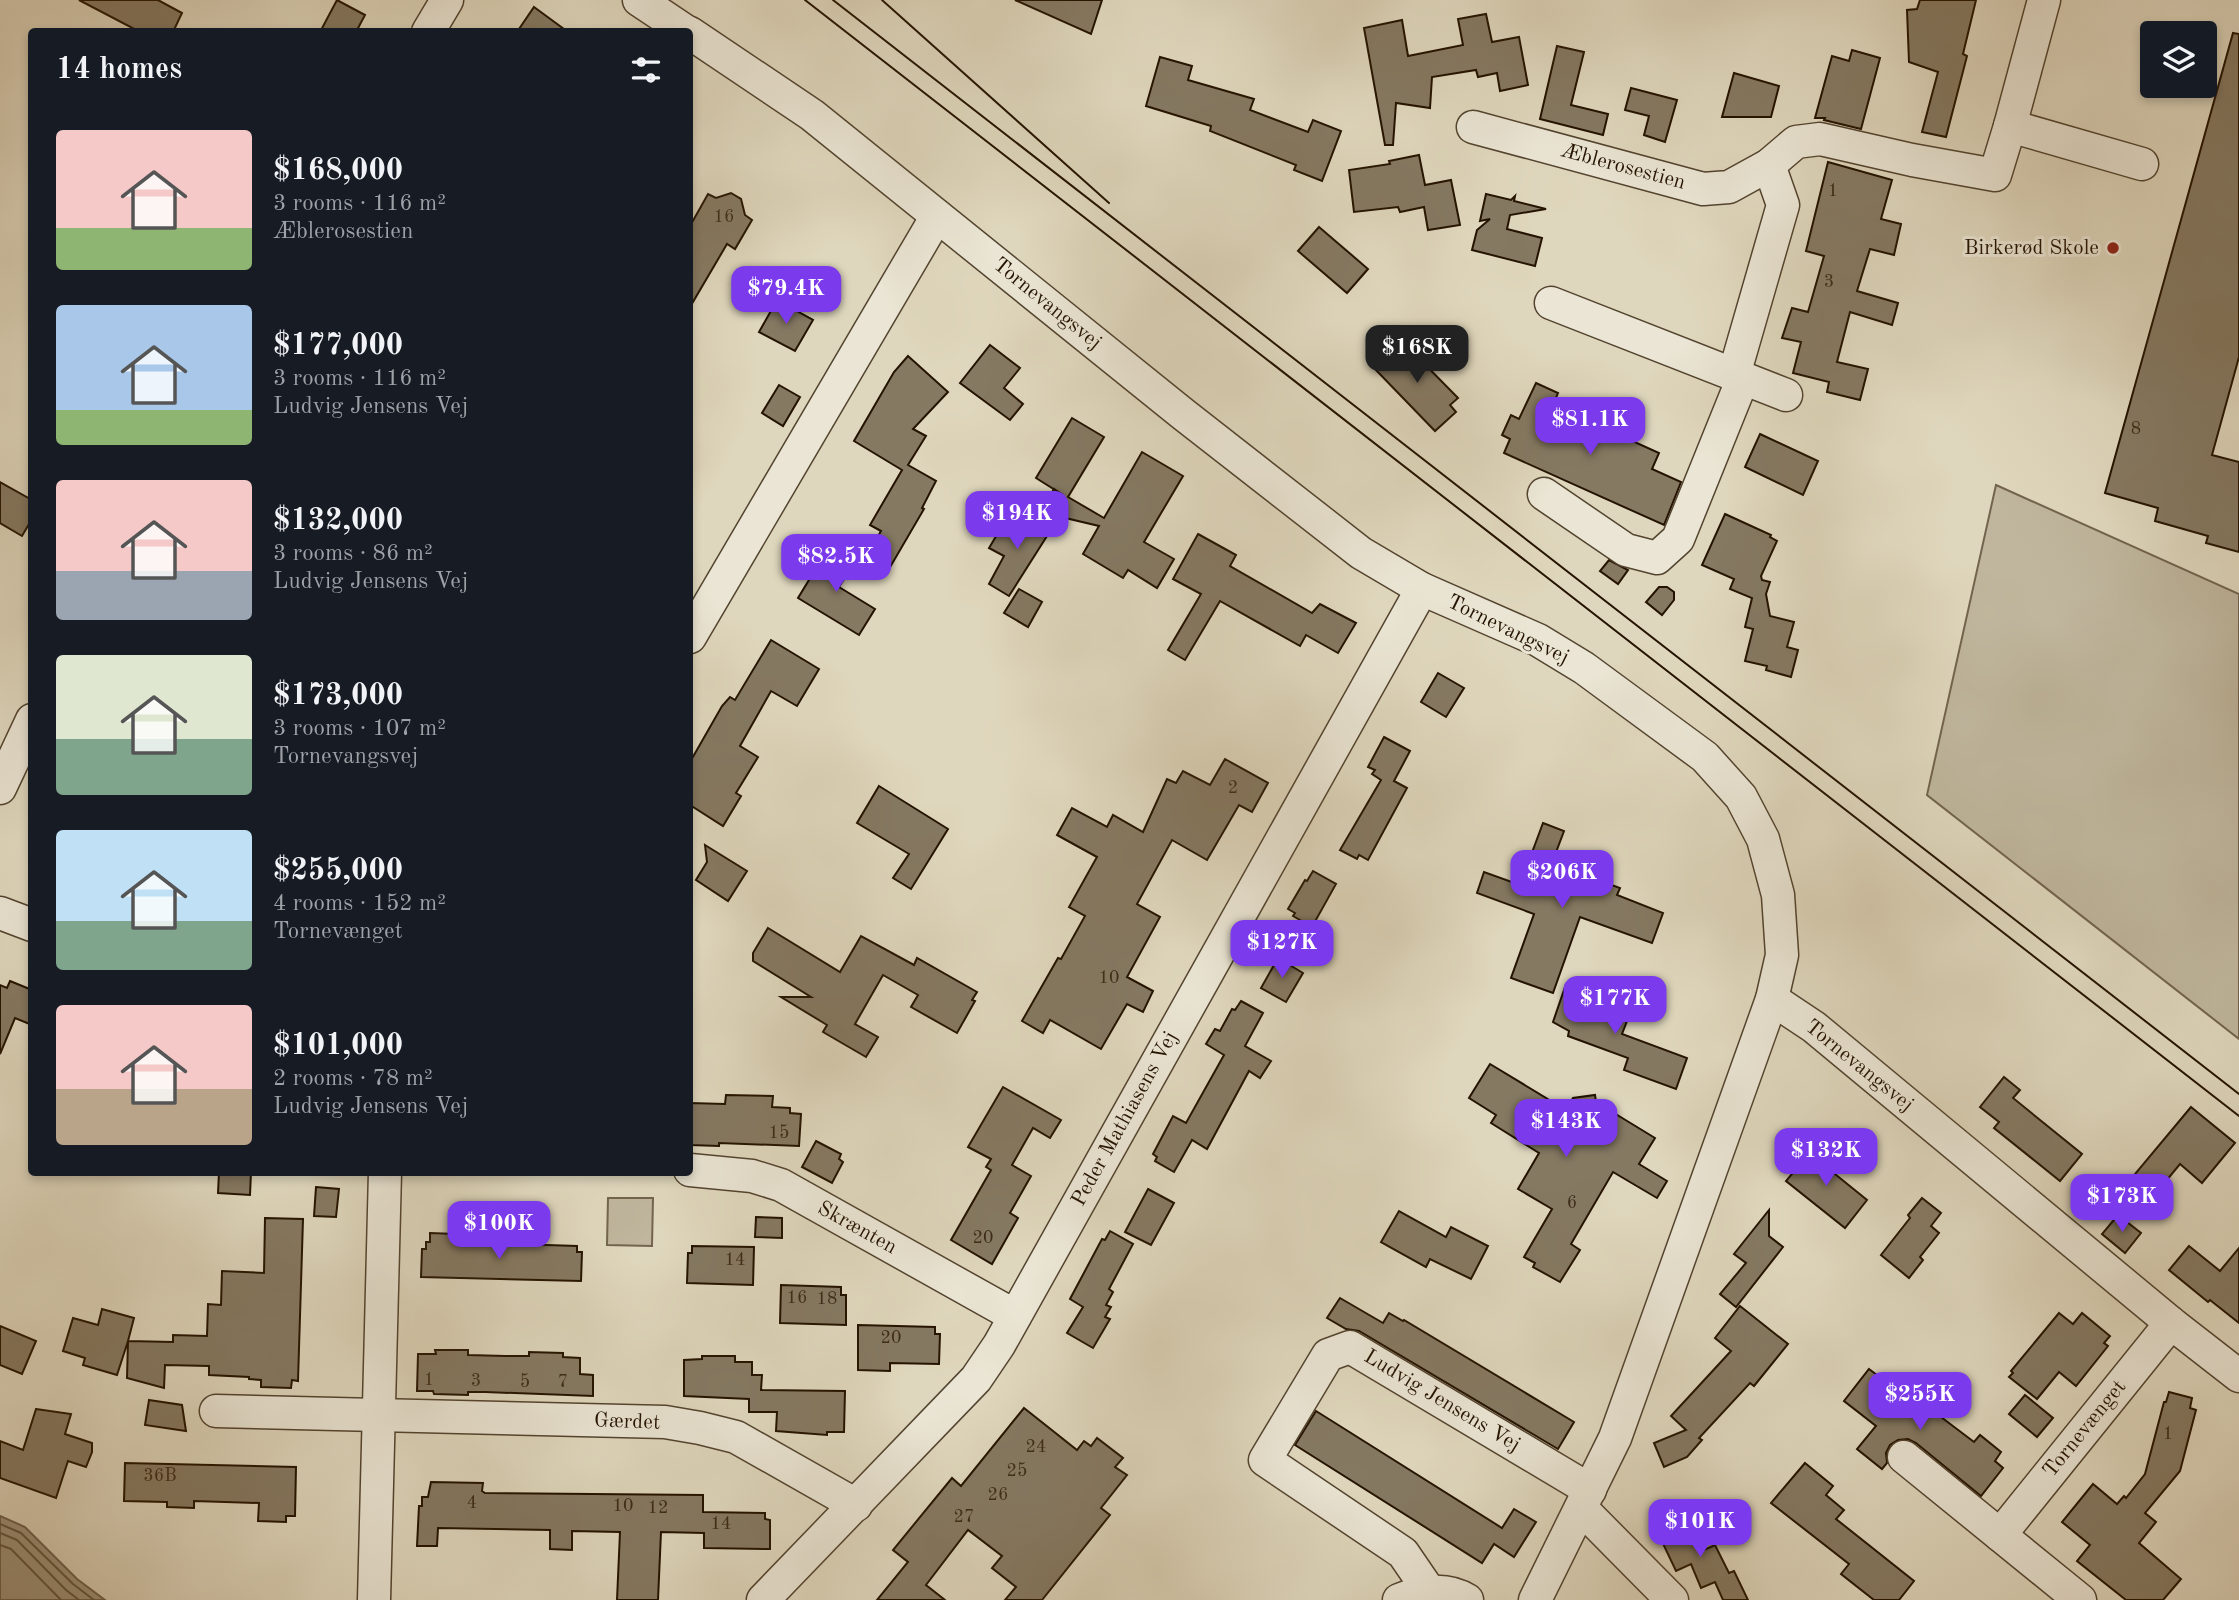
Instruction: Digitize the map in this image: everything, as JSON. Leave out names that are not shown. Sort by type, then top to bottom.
[{"type":"street","points":[[430,28],[447,0]]},
{"type":"street","name":"Tornevangsvej","points":[[639,0],[682,28]]},
{"type":"street","points":[[2044,0],[2010,126],[2143,164]]},
{"type":"street","name":"Tornevangsvej","points":[[693,35],[812,115],[1183,414],[1361,553],[1422,589],[1538,640],[1584,668],[1705,757],[1741,797],[1763,839],[1778,895],[1782,955],[1772,999],[1814,1027],[2171,1324],[2239,1377]]},
{"type":"street","name":"Æblerosestien","points":[[1473,127],[1703,189],[1729,187],[1769,165],[1796,142],[1820,139],[1912,160],[1994,174],[2010,126]]},
{"type":"street","points":[[1544,494],[1626,550],[1657,558],[1678,539],[1738,377],[1783,205],[1769,165]]},
{"type":"street","points":[[693,632],[937,216]]},
{"type":"street","points":[[1550,303],[1786,395]]},
{"type":"street","name":"Peder Mathiasens Vej","points":[[763,1600],[976,1379],[1015,1316],[1422,589]]},
{"type":"street","points":[[0,788],[28,728]]},
{"type":"street","points":[[0,913],[28,924]]},
{"type":"street","points":[[1535,1600],[1615,1438],[1772,999]]},
{"type":"street","name":"Skrænten","points":[[693,1170],[752,1176],[781,1185],[1015,1316]]},
{"type":"street","points":[[374,1600],[385,1176]]},
{"type":"street","name":"Tornevænget","points":[[2000,1535],[2171,1324]]},
{"type":"street","name":"Ludvig Jensens Vej","points":[[1429,1591],[1403,1553],[1265,1461],[1328,1355],[1350,1347],[1585,1499],[1672,1600]]},
{"type":"street","name":"Gærdet","points":[[216,1411],[665,1422],[736,1437],[856,1504]]},
{"type":"street","points":[[1904,1457],[2080,1600]]},
{"type":"street","points":[[1399,1600],[1429,1591],[1458,1594],[1467,1600]]},
{"type":"shaded area","points":[[1996,485],[2239,594],[2239,1039],[1927,795]]},
{"type":"shaded area","points":[[608,1198],[653,1198],[652,1246],[607,1245]]},
{"type":"water","points":[[0,1516],[25,1527],[77,1579],[105,1600],[0,1600]]},
{"type":"building","points":[[79,0],[158,0],[182,13],[175,28],[132,28]]},
{"type":"building","points":[[337,0],[365,15],[358,28],[322,28]]},
{"type":"building","points":[[1015,0],[1102,0],[1091,34]]},
{"type":"building","points":[[1920,0],[1976,0],[1963,54],[1967,56],[1946,137],[1922,132],[1938,72],[1909,62],[1907,10],[1917,9]]},
{"type":"building","points":[[534,7],[563,28],[520,28]]},
{"type":"building","points":[[1486,14],[1492,42],[1519,37],[1528,85],[1500,91],[1497,73],[1478,77],[1476,70],[1432,77],[1430,108],[1396,103],[1393,145],[1385,145],[1364,28],[1402,20],[1408,56],[1463,45],[1458,19]]},
{"type":"building","points":[[2233,33],[2239,34],[2239,357],[2212,455],[2239,462],[2239,552],[2206,543],[2208,536],[2155,521],[2158,508],[2105,493]]},
{"type":"building","points":[[1557,46],[1584,52],[1571,105],[1608,114],[1603,135],[1540,119]]},
{"type":"building","points":[[1852,50],[1880,58],[1861,129],[1824,120],[1825,118],[1815,118],[1832,56],[1849,61]]},
{"type":"building","points":[[1160,57],[1192,66],[1188,80],[1254,99],[1250,110],[1308,132],[1313,120],[1341,131],[1322,181],[1294,170],[1296,165],[1210,131],[1211,126],[1146,106]]},
{"type":"building","points":[[1734,73],[1779,86],[1771,117],[1722,117]]},
{"type":"building","points":[[1631,88],[1677,100],[1665,142],[1644,135],[1649,116],[1625,110]]},
{"type":"building","points":[[1419,155],[1425,185],[1451,180],[1460,225],[1428,230],[1424,207],[1400,212],[1398,207],[1354,212],[1349,170],[1390,164],[1389,161]]},
{"type":"building","points":[[1828,162],[1892,180],[1881,219],[1901,224],[1894,255],[1870,249],[1857,291],[1898,303],[1892,325],[1850,312],[1837,362],[1868,369],[1860,400],[1827,392],[1829,382],[1793,373],[1801,342],[1782,338],[1792,308],[1808,312],[1824,256],[1806,251]]},
{"type":"building","points":[[731,193],[741,199],[745,215],[752,220],[735,249],[727,244],[693,302],[693,221],[708,194],[716,198]]},
{"type":"building","points":[[1486,194],[1511,200],[1515,196],[1514,201],[1546,209],[1510,215],[1507,229],[1542,238],[1535,266],[1472,250],[1477,230],[1490,219],[1480,221]]},
{"type":"building","points":[[1319,227],[1368,269],[1347,293],[1298,251]]},
{"type":"building","points":[[777,300],[813,320],[795,351],[759,332]]},
{"type":"building","points":[[1401,340],[1458,398],[1450,405],[1456,412],[1435,431],[1373,367]]},
{"type":"building","points":[[990,345],[1020,368],[1004,388],[1023,404],[1010,420],[960,383]]},
{"type":"building","points":[[908,356],[948,392],[913,429],[926,436],[908,465],[936,481],[922,508],[924,509],[889,569],[867,556],[881,531],[870,525],[902,470],[854,441],[894,372]]},
{"type":"building","points":[[1536,383],[1558,393],[1553,405],[1659,453],[1652,469],[1681,482],[1664,525],[1504,453],[1510,439],[1502,435],[1511,415],[1519,419]]},
{"type":"building","points":[[779,385],[800,397],[783,426],[762,413]]},
{"type":"building","points":[[1072,418],[1104,437],[1068,497],[1104,518],[1142,452],[1183,476],[1144,542],[1174,559],[1157,588],[1128,570],[1123,578],[1083,554],[1099,526],[1040,512],[1054,489],[1036,478]]},
{"type":"building","points":[[1760,434],[1818,461],[1803,495],[1745,467]]},
{"type":"building","points":[[0,482],[28,498],[28,526],[22,536],[0,523]]},
{"type":"building","points":[[1725,514],[1771,535],[1770,537],[1777,541],[1761,576],[1762,580],[1770,582],[1766,594],[1770,616],[1794,622],[1787,647],[1798,650],[1791,677],[1766,670],[1767,666],[1745,661],[1753,629],[1745,627],[1752,598],[1730,589],[1734,579],[1702,565]]},
{"type":"building","points":[[1015,518],[1054,525],[1009,596],[989,584],[1004,556],[989,548],[1001,528],[1004,530],[1008,524],[1012,526]]},
{"type":"building","points":[[1198,534],[1236,555],[1230,566],[1312,613],[1320,604],[1356,623],[1338,653],[1306,635],[1300,646],[1220,601],[1185,660],[1168,650],[1201,594],[1173,579]]},
{"type":"building","points":[[828,549],[853,565],[839,587],[875,609],[859,635],[798,598]]},
{"type":"building","points":[[1609,560],[1628,570],[1618,584],[1600,571]]},
{"type":"building","points":[[1659,587],[1667,587],[1674,592],[1674,600],[1662,615],[1646,602]]},
{"type":"building","points":[[1019,589],[1042,602],[1028,627],[1004,613]]},
{"type":"building","points":[[771,640],[819,669],[797,706],[771,691],[740,746],[758,757],[736,793],[741,796],[723,826],[693,807],[693,757],[722,706],[730,697],[735,700]]},
{"type":"building","points":[[1438,673],[1464,688],[1446,717],[1421,702]]},
{"type":"building","points":[[1384,737],[1410,751],[1394,781],[1407,788],[1368,860],[1359,855],[1357,859],[1340,850],[1381,780],[1372,774],[1375,770],[1368,767]]},
{"type":"building","points":[[1225,759],[1268,783],[1252,812],[1239,805],[1207,860],[1172,840],[1137,904],[1160,917],[1127,977],[1153,991],[1143,1012],[1127,1004],[1101,1049],[1050,1020],[1043,1033],[1022,1021],[1085,916],[1069,907],[1097,857],[1057,835],[1072,808],[1107,827],[1113,815],[1143,832],[1167,779],[1176,783],[1183,771],[1210,785]]},
{"type":"building","points":[[879,786],[948,829],[911,889],[893,878],[909,854],[857,823]]},
{"type":"building","points":[[1543,823],[1564,831],[1552,863],[1620,888],[1617,895],[1663,913],[1652,943],[1580,917],[1553,993],[1511,978],[1534,914],[1477,893],[1484,872],[1520,885]]},
{"type":"building","points":[[705,845],[747,871],[728,901],[696,880],[707,862]]},
{"type":"building","points":[[1313,871],[1336,884],[1312,927],[1293,916],[1295,913],[1288,909]]},
{"type":"building","points":[[768,928],[840,972],[861,936],[914,965],[917,958],[977,992],[972,1000],[975,1001],[957,1033],[911,1007],[918,995],[883,975],[855,1024],[878,1037],[866,1057],[823,1032],[827,1025],[781,997],[811,997],[753,961],[753,953]]},
{"type":"building","points":[[1278,958],[1303,973],[1286,1002],[1261,988]]},
{"type":"building","points":[[10,981],[28,988],[28,1023],[15,1018],[0,1054],[0,985],[7,988]]},
{"type":"building","points":[[1566,984],[1617,1004],[1615,1010],[1624,1013],[1621,1020],[1627,1021],[1622,1034],[1687,1058],[1676,1089],[1624,1070],[1628,1058],[1568,1036],[1569,1031],[1553,1022]]},
{"type":"building","points":[[1241,1001],[1263,1013],[1245,1046],[1271,1061],[1260,1078],[1249,1071],[1207,1149],[1192,1140],[1174,1172],[1155,1161],[1157,1157],[1153,1154],[1173,1116],[1186,1123],[1224,1055],[1206,1044],[1215,1029],[1220,1031],[1232,1009],[1235,1010]]},
{"type":"building","points":[[1490,1064],[1566,1110],[1573,1098],[1595,1095],[1596,1102],[1655,1138],[1639,1164],[1667,1181],[1657,1198],[1613,1172],[1571,1244],[1580,1250],[1560,1282],[1533,1267],[1535,1263],[1524,1257],[1552,1209],[1518,1189],[1539,1153],[1491,1123],[1496,1115],[1469,1098]]},
{"type":"building","points":[[2004,1077],[2020,1090],[2013,1098],[2082,1154],[2060,1181],[1994,1128],[1999,1122],[1980,1107]]},
{"type":"building","points":[[1003,1087],[1061,1120],[1050,1138],[1033,1128],[1012,1165],[1031,1176],[1010,1213],[1018,1218],[992,1264],[951,1240],[991,1170],[986,1167],[991,1159],[968,1147]]},
{"type":"building","points":[[726,1095],[773,1096],[772,1107],[790,1108],[790,1113],[801,1114],[799,1146],[719,1143],[719,1146],[693,1145],[693,1103],[725,1104]]},
{"type":"building","points":[[2191,1107],[2235,1143],[2202,1183],[2180,1164],[2157,1192],[2135,1174]]},
{"type":"building","points":[[816,1141],[841,1154],[839,1159],[843,1162],[832,1183],[802,1167]]},
{"type":"building","points":[[1817,1144],[1833,1157],[1825,1166],[1867,1200],[1845,1228],[1786,1181]]},
{"type":"building","points":[[219,1176],[251,1176],[250,1195],[218,1193]]},
{"type":"building","points":[[316,1187],[339,1189],[336,1217],[314,1216]]},
{"type":"building","points":[[1148,1189],[1174,1203],[1151,1245],[1125,1232]]},
{"type":"building","points":[[1922,1198],[1941,1213],[1931,1226],[1939,1233],[1920,1257],[1923,1260],[1909,1278],[1881,1255]]},
{"type":"building","points":[[1769,1210],[1769,1236],[1783,1247],[1736,1307],[1720,1294],[1746,1263],[1734,1254]]},
{"type":"building","points":[[1399,1211],[1446,1237],[1451,1227],[1488,1246],[1471,1279],[1430,1259],[1426,1267],[1381,1242]]},
{"type":"building","points":[[2118,1215],[2141,1233],[2125,1253],[2102,1234]]},
{"type":"building","points":[[756,1217],[782,1218],[782,1238],[755,1237]]},
{"type":"building","points":[[265,1218],[303,1219],[298,1381],[292,1380],[291,1388],[261,1387],[261,1380],[249,1377],[209,1375],[209,1366],[165,1365],[164,1388],[127,1378],[128,1341],[173,1342],[173,1335],[207,1336],[208,1304],[221,1305],[222,1271],[264,1273]]},
{"type":"building","points":[[1110,1231],[1133,1244],[1109,1289],[1113,1292],[1106,1305],[1111,1307],[1105,1317],[1110,1319],[1093,1348],[1067,1333],[1083,1307],[1070,1299],[1102,1239],[1105,1240]]},
{"type":"building","points":[[430,1233],[456,1234],[455,1242],[577,1246],[577,1252],[582,1252],[581,1281],[421,1277],[422,1249],[426,1249],[426,1242],[430,1242]]},
{"type":"building","points":[[692,1246],[754,1247],[753,1285],[687,1283],[688,1253],[692,1253]]},
{"type":"building","points":[[2189,1246],[2220,1271],[2239,1248],[2239,1323],[2169,1270]]},
{"type":"building","points":[[781,1285],[841,1287],[841,1295],[846,1295],[846,1325],[780,1323]]},
{"type":"building","points":[[1340,1298],[1383,1323],[1389,1313],[1404,1320],[1574,1422],[1558,1449],[1359,1331],[1346,1329],[1327,1318]]},
{"type":"building","points":[[1740,1306],[1788,1344],[1754,1386],[1750,1383],[1699,1438],[1702,1440],[1687,1457],[1664,1467],[1654,1443],[1686,1430],[1671,1416],[1731,1351],[1715,1338]]},
{"type":"building","points":[[102,1309],[134,1318],[117,1375],[83,1365],[85,1358],[63,1351],[73,1318],[98,1325]]},
{"type":"building","points":[[2059,1313],[2073,1324],[2082,1313],[2110,1336],[2104,1343],[2108,1346],[2076,1386],[2059,1372],[2037,1399],[2009,1377],[2013,1373],[2011,1371]]},
{"type":"building","points":[[858,1325],[935,1327],[935,1334],[940,1334],[939,1364],[890,1363],[890,1371],[858,1370]]},
{"type":"building","points":[[0,1326],[36,1341],[22,1374],[0,1365]]},
{"type":"building","points":[[435,1350],[468,1350],[468,1355],[505,1356],[529,1356],[529,1352],[563,1353],[563,1357],[580,1358],[580,1374],[593,1375],[593,1396],[485,1392],[468,1392],[468,1395],[417,1391],[418,1354],[436,1354]]},
{"type":"building","points":[[702,1356],[735,1356],[735,1362],[752,1362],[752,1375],[762,1375],[761,1390],[845,1391],[844,1432],[827,1432],[827,1435],[776,1431],[777,1412],[749,1412],[749,1399],[684,1396],[684,1360],[702,1359]]},
{"type":"building","points":[[1869,1369],[1886,1382],[1892,1375],[1910,1390],[1908,1392],[1974,1442],[1980,1435],[2001,1452],[1995,1461],[2003,1468],[1981,1496],[1908,1439],[1898,1440],[1890,1445],[1886,1453],[1887,1463],[1882,1469],[1857,1449],[1876,1426],[1844,1401]]},
{"type":"building","points":[[2169,1392],[2192,1398],[2190,1408],[2196,1410],[2180,1471],[2145,1513],[2156,1522],[2139,1543],[2181,1579],[2163,1600],[2126,1600],[2077,1561],[2090,1545],[2062,1522],[2093,1484],[2117,1504],[2124,1496],[2126,1498],[2145,1474]]},
{"type":"building","points":[[2025,1395],[2053,1418],[2037,1437],[2009,1414]]},
{"type":"building","points":[[149,1400],[182,1405],[186,1431],[145,1425]]},
{"type":"building","points":[[1024,1408],[1077,1450],[1084,1441],[1091,1446],[1097,1438],[1123,1458],[1115,1467],[1127,1475],[1101,1508],[1110,1515],[1042,1600],[1005,1600],[1016,1587],[992,1568],[1002,1556],[968,1530],[926,1585],[945,1600],[877,1600],[908,1562],[893,1550],[952,1478],[961,1486]]},
{"type":"building","points":[[36,1409],[71,1414],[65,1434],[92,1443],[92,1452],[86,1467],[68,1461],[56,1498],[0,1478],[0,1441],[23,1450]]},
{"type":"building","points":[[1316,1411],[1502,1528],[1514,1509],[1536,1522],[1514,1557],[1494,1544],[1482,1563],[1295,1445]]},
{"type":"building","points":[[125,1463],[296,1467],[295,1516],[286,1516],[286,1522],[258,1521],[259,1503],[194,1501],[194,1508],[167,1507],[167,1502],[124,1501]]},
{"type":"building","points":[[1805,1463],[1833,1486],[1826,1495],[1844,1510],[1836,1519],[1914,1581],[1899,1600],[1874,1600],[1841,1574],[1849,1564],[1771,1503]]},
{"type":"building","points":[[431,1482],[483,1483],[482,1491],[485,1493],[703,1495],[703,1512],[765,1513],[765,1519],[770,1520],[770,1549],[704,1548],[704,1533],[661,1532],[658,1600],[617,1600],[620,1532],[572,1531],[572,1550],[550,1549],[550,1530],[438,1528],[437,1546],[417,1546],[419,1506],[422,1506],[422,1497],[428,1497]]},
{"type":"building","points":[[1688,1516],[1704,1550],[1715,1545],[1729,1573],[1734,1571],[1748,1600],[1723,1600],[1715,1582],[1701,1588],[1691,1564],[1676,1571],[1657,1531]]},
{"type":"tram line","points":[[805,0],[2239,1116]]},
{"type":"tram line","points":[[833,0],[2239,1094]]},
{"type":"tram line","points":[[882,0],[1109,203]]},
{"type":"place","name":"Birkerød Skole","points":[[2113,248]]}]
